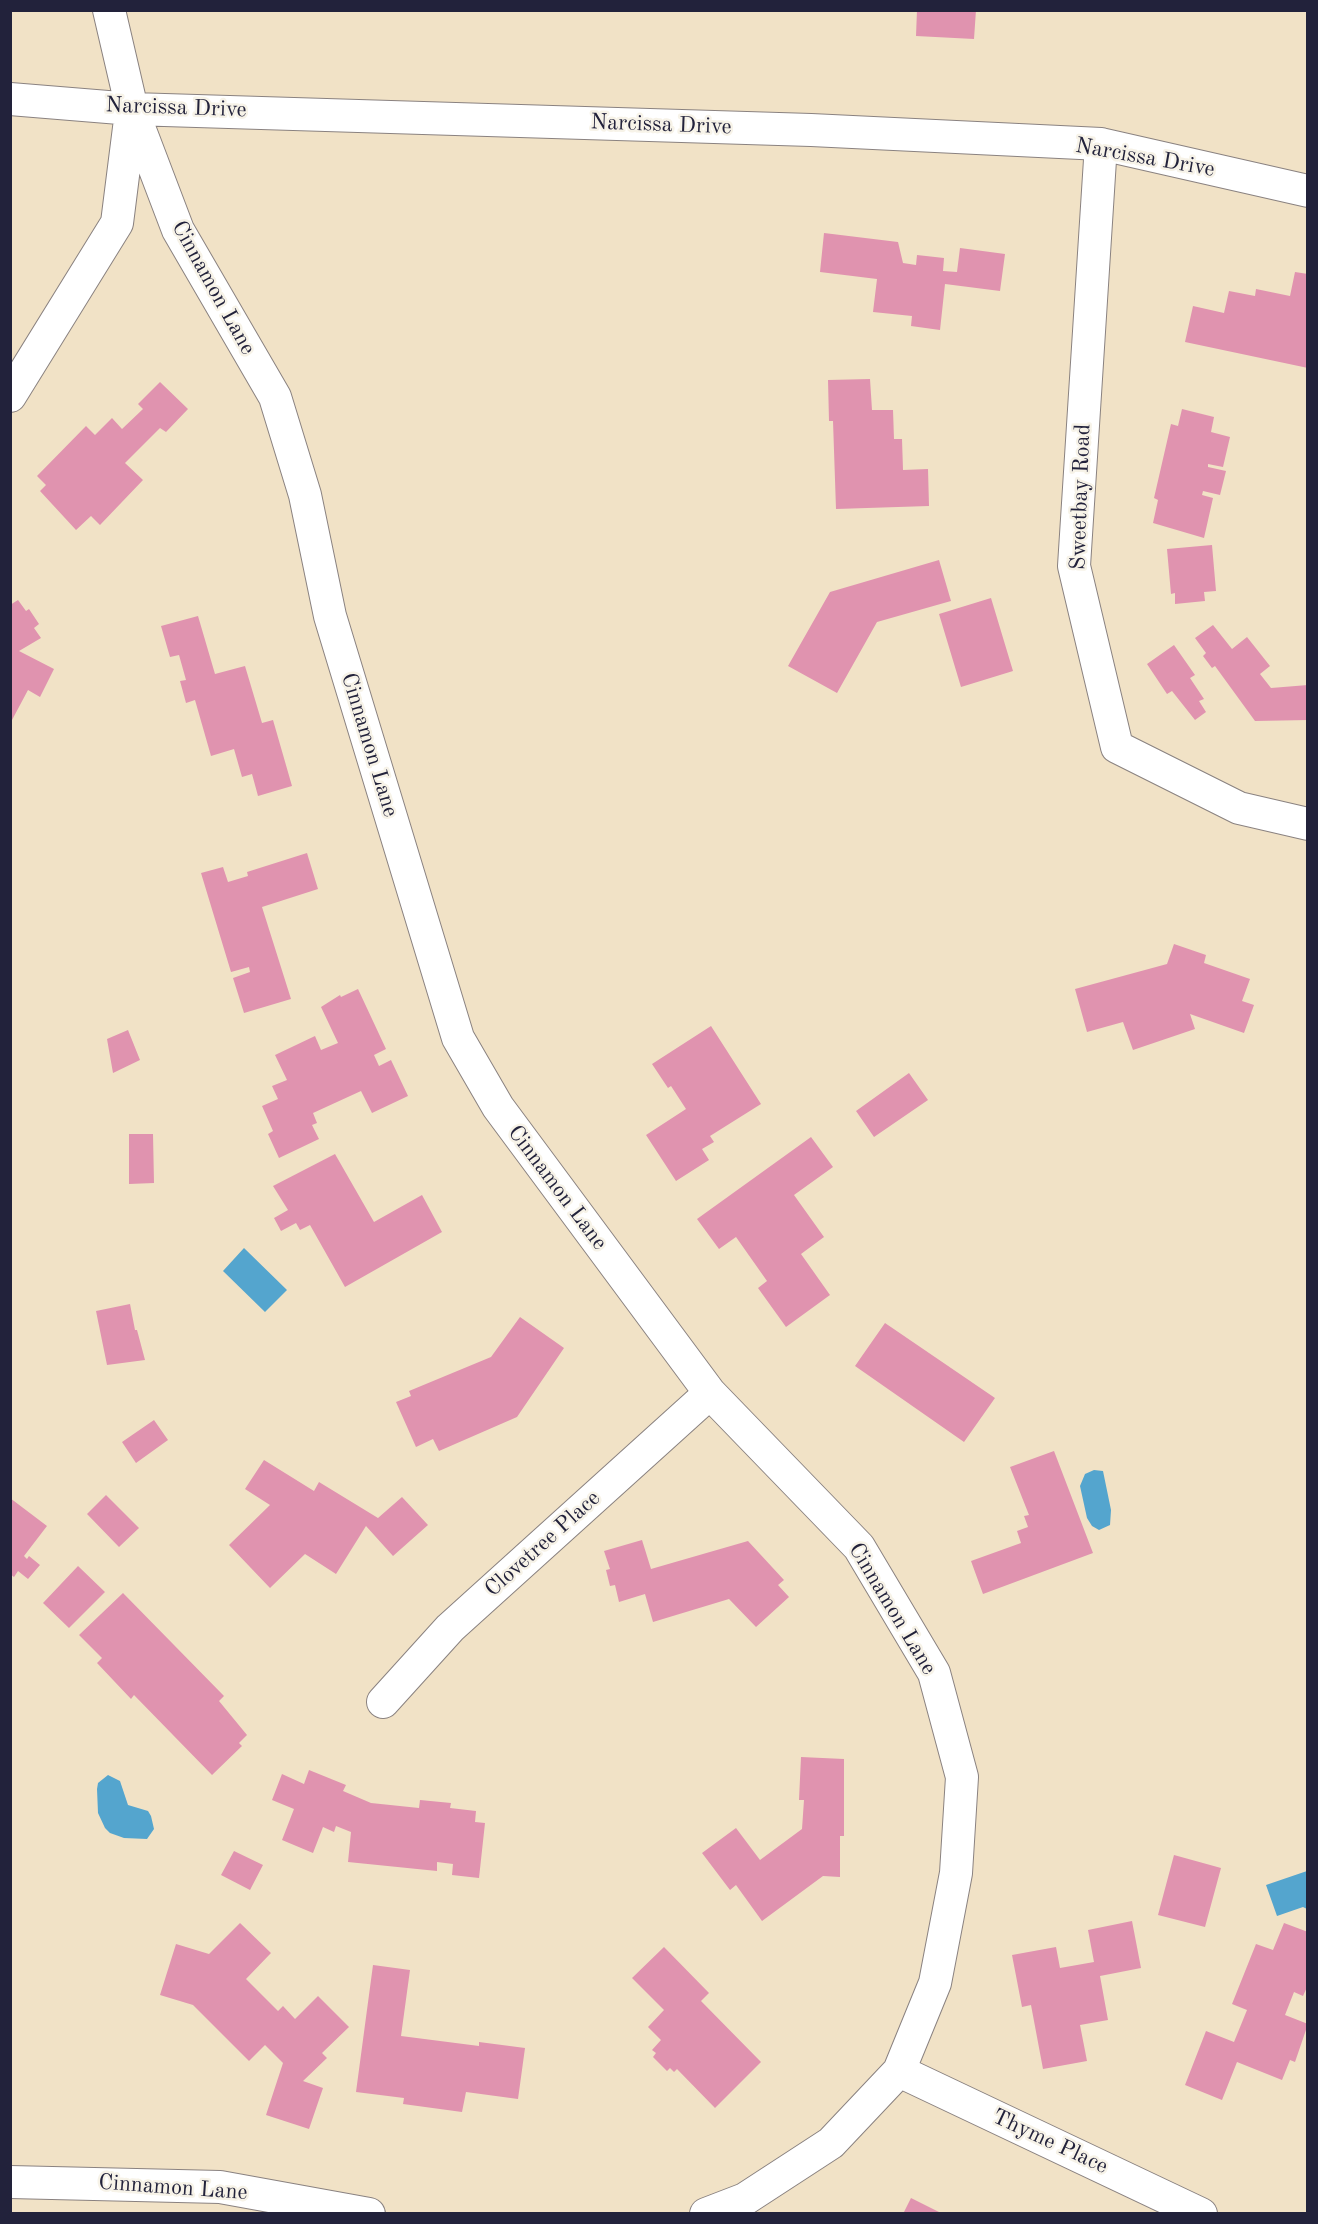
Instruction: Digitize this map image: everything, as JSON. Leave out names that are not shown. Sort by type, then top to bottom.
[{"type":"street","name":"Cinnamon Lane","points":[[109,10],[132,109],[178,230],[275,398],[305,495],[330,616],[458,1038],[498,1107],[710,1393],[859,1547],[934,1673],[962,1777],[956,1873],[935,1983],[899,2071],[831,2143],[745,2199],[706,2214]]},
{"type":"street","name":"Narcissa Drive","points":[[10,99],[132,109],[787,130],[1101,144],[1308,191]]},
{"type":"street","points":[[10,396],[117,223],[132,109]]},
{"type":"street","name":"Sweetbay Road","points":[[1101,144],[1074,566],[1117,747],[1239,808],[1308,824]]},
{"type":"street","name":"Clovetree Place","points":[[383,1702],[450,1628],[710,1393]]},
{"type":"street","name":"Thyme Place","points":[[899,2071],[1201,2214]]},
{"type":"street","name":"Cinnamon Lane","points":[[10,2182],[220,2187],[369,2214]]},
{"type":"water","points":[[244,1248],[287,1290],[265,1312],[223,1271]]},
{"type":"water","points":[[1094,1470],[1103,1471],[1111,1510],[1110,1525],[1099,1530],[1092,1526],[1087,1518],[1080,1486],[1085,1474]]},
{"type":"water","points":[[108,1775],[120,1781],[128,1805],[148,1811],[154,1829],[147,1839],[124,1838],[110,1833],[105,1828],[98,1813],[97,1789],[98,1783]]},
{"type":"water","points":[[1307,1871],[1307,1909],[1303,1907],[1277,1916],[1266,1885]]},
{"type":"building","points":[[917,10],[976,10],[974,39],[916,36]]},
{"type":"building","points":[[824,233],[898,242],[903,263],[916,265],[917,255],[944,258],[943,271],[957,272],[960,248],[1005,254],[1000,291],[945,284],[940,330],[911,326],[912,316],[873,312],[877,279],[820,272]]},
{"type":"building","points":[[1295,272],[1308,274],[1308,368],[1185,342],[1193,306],[1224,313],[1229,291],[1255,296],[1256,289],[1290,296]]},
{"type":"building","points":[[870,379],[872,410],[893,410],[894,439],[902,439],[903,470],[928,469],[929,506],[836,509],[833,421],[829,421],[828,380]]},
{"type":"building","points":[[160,382],[188,409],[166,432],[160,428],[125,463],[143,480],[100,525],[91,516],[76,530],[40,491],[46,485],[37,476],[86,426],[95,435],[112,418],[122,429],[143,409],[138,404]]},
{"type":"building","points":[[1182,409],[1214,417],[1211,432],[1230,437],[1223,467],[1208,464],[1208,467],[1226,471],[1220,495],[1203,491],[1202,495],[1213,498],[1204,538],[1153,523],[1158,500],[1154,498],[1171,424],[1178,426]]},
{"type":"building","points":[[1212,545],[1216,591],[1204,592],[1205,601],[1175,604],[1175,593],[1171,594],[1167,549]]},
{"type":"building","points":[[939,560],[951,601],[877,622],[837,693],[788,666],[830,592]]},
{"type":"building","points":[[991,598],[1013,671],[961,687],[939,614]]},
{"type":"building","points":[[18,600],[26,611],[29,609],[39,624],[34,628],[41,638],[19,651],[54,669],[40,697],[28,690],[12,720],[10,605]]},
{"type":"building","points":[[198,616],[215,674],[245,666],[262,723],[273,720],[292,786],[258,796],[252,774],[242,777],[234,749],[211,756],[195,700],[186,703],[180,681],[186,680],[179,655],[170,657],[161,626]]},
{"type":"building","points":[[1213,625],[1232,649],[1247,637],[1270,666],[1260,674],[1271,688],[1308,685],[1308,720],[1255,721],[1215,666],[1212,668],[1203,656],[1206,653],[1195,638]]},
{"type":"building","points":[[1174,645],[1195,675],[1190,678],[1204,699],[1199,701],[1206,712],[1195,720],[1172,691],[1167,694],[1147,664]]},
{"type":"building","points":[[307,853],[318,889],[262,907],[291,999],[244,1013],[233,978],[250,972],[249,967],[231,972],[201,873],[223,867],[228,882],[248,876],[247,872]]},
{"type":"building","points":[[1174,944],[1206,955],[1204,963],[1250,979],[1242,1001],[1254,1005],[1244,1033],[1190,1014],[1195,1029],[1133,1050],[1123,1022],[1087,1032],[1075,989],[1167,964]]},
{"type":"building","points":[[358,989],[386,1049],[374,1055],[379,1066],[391,1060],[408,1096],[372,1113],[361,1091],[313,1113],[317,1123],[312,1125],[319,1139],[279,1158],[268,1134],[273,1131],[262,1106],[278,1099],[272,1086],[287,1080],[275,1055],[315,1036],[321,1050],[338,1043],[321,1007],[340,995],[341,997]]},
{"type":"building","points":[[711,1026],[761,1104],[710,1136],[714,1142],[702,1149],[709,1160],[676,1181],[646,1135],[686,1109],[671,1086],[668,1088],[652,1064]]},
{"type":"building","points":[[128,1030],[140,1060],[113,1073],[107,1039]]},
{"type":"building","points":[[909,1073],[928,1100],[874,1137],[856,1111]]},
{"type":"building","points":[[129,1134],[153,1134],[154,1183],[129,1184]]},
{"type":"building","points":[[811,1137],[833,1167],[794,1195],[824,1237],[801,1254],[830,1295],[786,1327],[758,1288],[767,1281],[736,1237],[719,1249],[697,1219]]},
{"type":"building","points":[[335,1154],[374,1222],[422,1195],[442,1232],[345,1287],[310,1225],[300,1230],[296,1223],[281,1231],[274,1218],[288,1210],[273,1186]]},
{"type":"building","points":[[130,1304],[135,1330],[137,1330],[145,1360],[107,1365],[96,1311]]},
{"type":"building","points":[[520,1317],[564,1348],[517,1417],[439,1451],[433,1439],[416,1447],[396,1402],[411,1396],[409,1391],[491,1357]]},
{"type":"building","points":[[885,1323],[995,1398],[964,1442],[855,1366]]},
{"type":"building","points":[[154,1420],[168,1440],[136,1463],[122,1442]]},
{"type":"building","points":[[1054,1451],[1093,1553],[983,1594],[971,1561],[1021,1543],[1017,1531],[1028,1527],[1024,1516],[1029,1515],[1010,1467]]},
{"type":"building","points":[[264,1460],[314,1491],[319,1482],[378,1518],[402,1497],[428,1525],[393,1556],[366,1526],[336,1574],[305,1554],[270,1588],[229,1545],[270,1505],[245,1489]]},
{"type":"building","points":[[106,1495],[139,1528],[119,1547],[87,1514]]},
{"type":"building","points":[[10,1498],[47,1526],[24,1556],[27,1559],[29,1556],[40,1565],[28,1579],[18,1571],[14,1577],[10,1574]]},
{"type":"building","points":[[642,1540],[651,1569],[748,1541],[784,1580],[778,1585],[789,1597],[756,1627],[729,1599],[653,1622],[645,1594],[619,1602],[615,1585],[610,1586],[606,1570],[610,1569],[604,1551]]},
{"type":"building","points":[[78,1566],[105,1592],[69,1628],[43,1603]]},
{"type":"building","points":[[123,1593],[224,1696],[219,1701],[247,1735],[239,1743],[242,1746],[212,1775],[134,1695],[131,1699],[97,1663],[102,1658],[79,1635]]},
{"type":"building","points":[[801,1757],[844,1759],[844,1836],[840,1836],[840,1877],[823,1876],[762,1921],[736,1885],[730,1890],[702,1853],[736,1828],[760,1860],[802,1829],[804,1800],[799,1800]]},
{"type":"building","points":[[309,1770],[346,1785],[343,1791],[371,1803],[419,1808],[420,1800],[451,1803],[450,1808],[476,1811],[475,1822],[485,1823],[479,1878],[452,1875],[453,1864],[437,1862],[437,1871],[348,1862],[351,1832],[336,1826],[334,1832],[323,1827],[313,1853],[282,1840],[294,1809],[272,1800],[282,1774],[304,1784]]},
{"type":"building","points":[[234,1851],[263,1865],[250,1890],[221,1875]]},
{"type":"building","points":[[1174,1855],[1221,1868],[1205,1927],[1158,1915]]},
{"type":"building","points":[[1132,1921],[1141,1968],[1100,1976],[1108,2020],[1080,2025],[1087,2061],[1043,2069],[1031,2005],[1022,2007],[1012,1955],[1056,1947],[1060,1968],[1094,1962],[1088,1930]]},
{"type":"building","points":[[240,1923],[271,1953],[246,1979],[278,2011],[283,2006],[295,2019],[318,1996],[349,2027],[322,2053],[327,2058],[303,2081],[323,2088],[309,2129],[266,2115],[283,2063],[265,2045],[249,2061],[193,2005],[160,1995],[176,1944],[209,1954]]},
{"type":"building","points":[[1284,1923],[1308,1932],[1308,1985],[1303,1996],[1294,1992],[1285,2015],[1308,2024],[1295,2062],[1290,2060],[1282,2080],[1237,2062],[1222,2100],[1185,2085],[1206,2031],[1234,2042],[1247,2010],[1232,2004],[1256,1944],[1273,1950]]},
{"type":"building","points":[[664,1947],[709,1993],[701,2001],[761,2062],[715,2108],[677,2069],[674,2072],[670,2068],[667,2071],[653,2057],[656,2053],[652,2050],[661,2040],[648,2027],[664,2010],[632,1978]]},
{"type":"building","points":[[373,1965],[410,1970],[401,2036],[479,2046],[479,2042],[525,2048],[518,2099],[466,2092],[462,2112],[403,2104],[404,2098],[356,2092]]},
{"type":"building","points":[[911,2198],[943,2214],[903,2214]]}]
